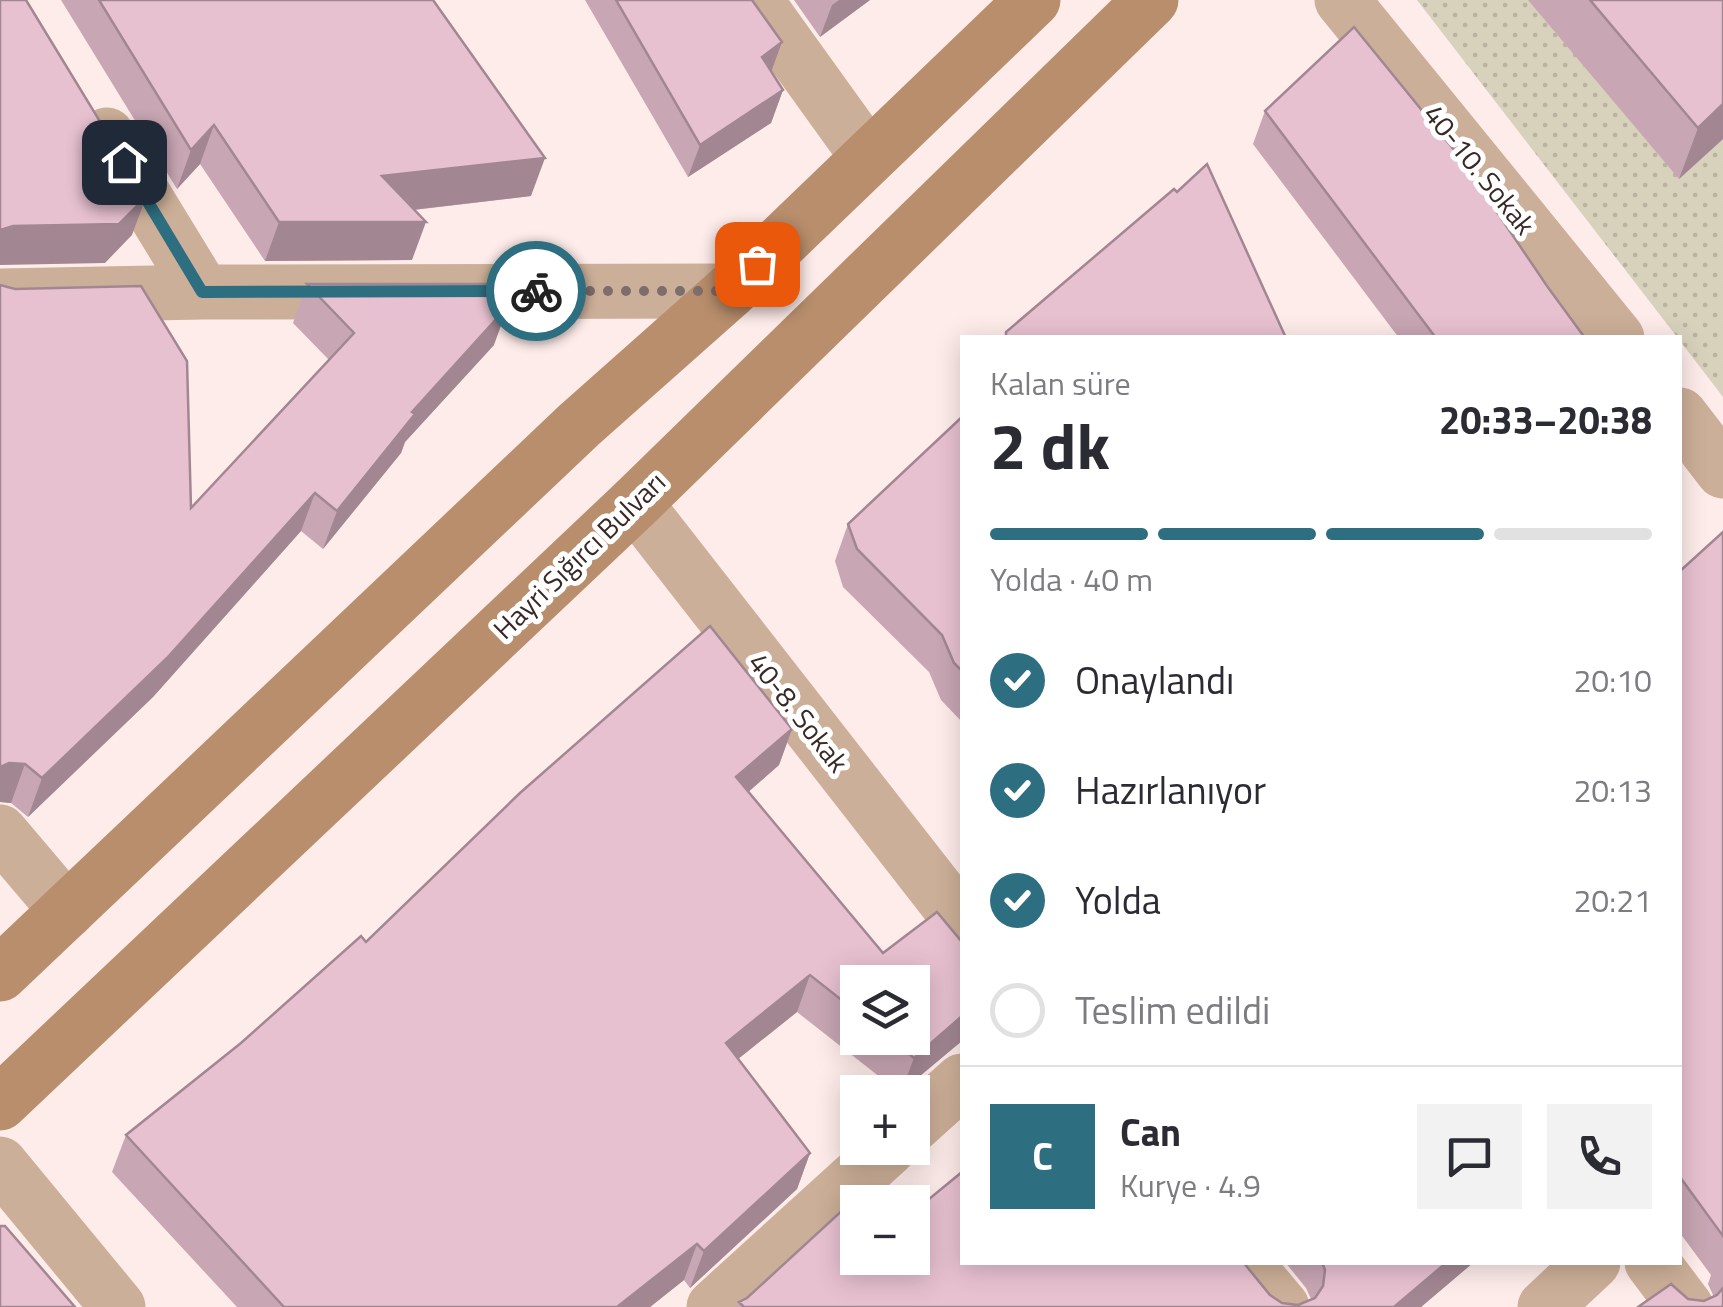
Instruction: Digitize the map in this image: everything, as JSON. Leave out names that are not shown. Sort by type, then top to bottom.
[{"type":"main road","points":[[0,974],[579,425],[730,291],[1033,0]]},
{"type":"main road","name":"Hayri Sığırcı Bulvarı","points":[[0,1103],[635,503],[1151,0]]},
{"type":"street","points":[[755,0],[868,156]]},
{"type":"street","name":"40-10. Sokak","points":[[1342,0],[1615,335]]},
{"type":"street","points":[[84,98],[202,292]]},
{"type":"street","points":[[0,296],[730,291]]},
{"type":"street","points":[[1682,418],[1723,470]]},
{"type":"street","name":"40-8. Sokak","points":[[635,503],[960,919]]},
{"type":"street","points":[[0,832],[67,911]]},
{"type":"street","points":[[930,1110],[960,1083]]},
{"type":"street","points":[[0,1164],[118,1307]]},
{"type":"street","points":[[714,1307],[870,1165]]},
{"type":"street","points":[[1247,1265],[1282,1307]]},
{"type":"street","points":[[1545,1307],[1590,1265]]},
{"type":"street","points":[[1654,1265],[1686,1307]]},
{"type":"shaded area","points":[[1417,0],[1723,0],[1723,397],[1682,344],[1682,335],[1675,335]]},
{"type":"building","points":[[0,0],[26,0],[146,197],[119,224],[13,226],[0,230]]},
{"type":"building","points":[[99,0],[433,0],[545,158],[382,176],[426,222],[279,222],[214,125],[191,150]]},
{"type":"building","points":[[616,0],[752,0],[782,42],[762,57],[783,90],[700,145]]},
{"type":"building","points":[[1590,0],[1723,0],[1723,104],[1698,128]]},
{"type":"building","points":[[1354,27],[1459,156],[1583,335],[1434,335],[1265,111]]},
{"type":"building","points":[[1207,164],[1285,335],[1006,335],[1174,189],[1177,192]]},
{"type":"building","points":[[307,284],[486,284],[508,306],[412,412],[415,414],[337,511],[315,493],[167,658],[42,778],[25,764],[0,767],[0,285],[15,289],[141,286],[187,361],[191,508],[354,333]]},
{"type":"building","points":[[960,419],[960,669],[942,635],[857,549],[848,524]]},
{"type":"building","points":[[1723,532],[1723,1236],[1682,1180],[1682,569]]},
{"type":"building","points":[[710,626],[792,729],[736,777],[883,953],[937,912],[960,940],[960,1018],[930,1044],[930,965],[840,965],[840,999],[810,975],[726,1043],[810,1153],[704,1251],[697,1244],[617,1307],[284,1307],[126,1135],[241,1043],[361,936],[366,942],[520,793]]},
{"type":"building","points":[[960,1174],[960,1265],[1245,1265],[1270,1295],[1282,1303],[1298,1305],[1315,1298],[1323,1286],[1323,1265],[1443,1265],[1394,1307],[744,1307],[739,1302],[840,1212],[840,1275],[930,1275],[930,1198]]},
{"type":"building","points":[[0,1226],[5,1226],[75,1307],[0,1307]]},
{"type":"building","points":[[1671,1284],[1688,1299],[1704,1301],[1723,1288],[1723,1307],[1638,1307]]},
{"type":"way so far","points":[[536,291],[730,291],[757,264]]},
{"type":"route","points":[[124,162],[202,292],[536,291]]}]
